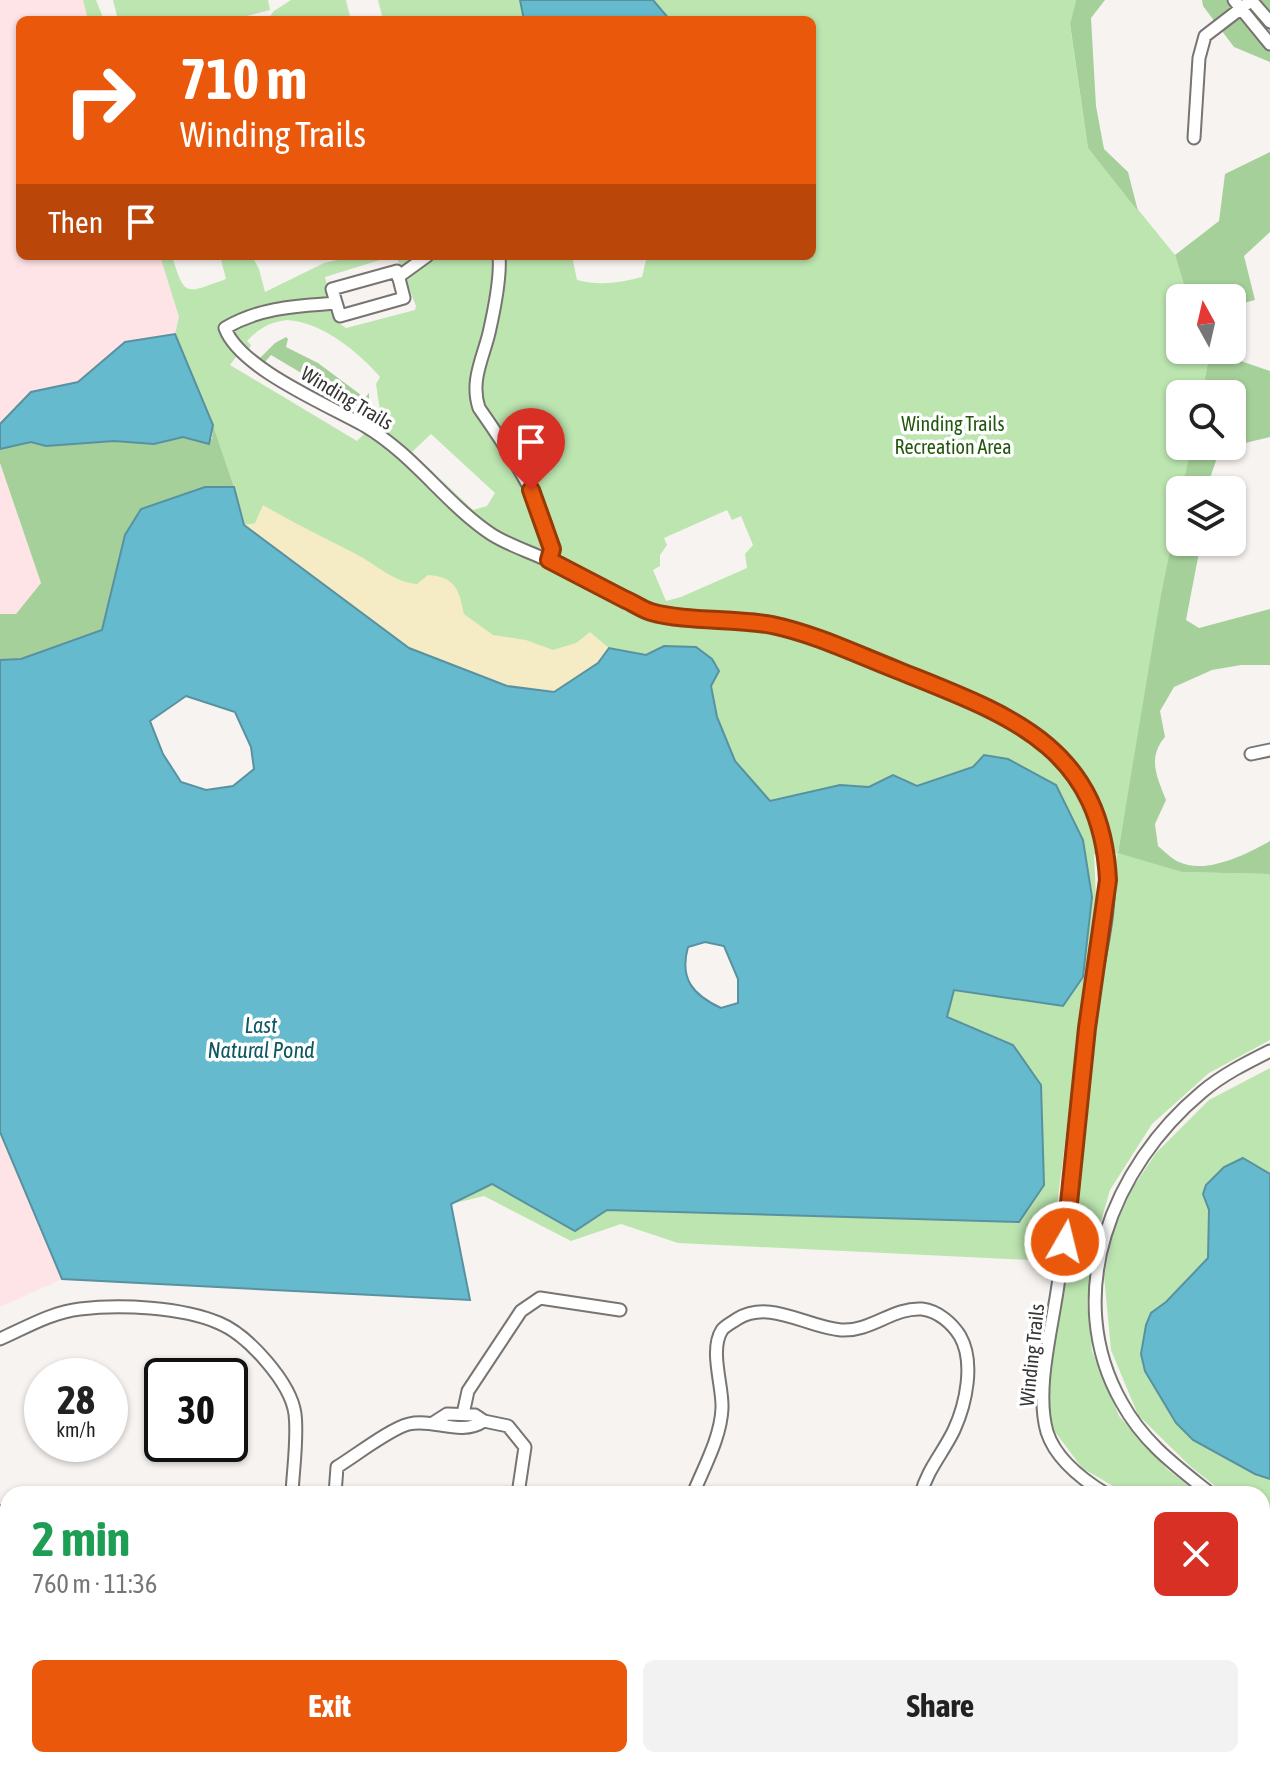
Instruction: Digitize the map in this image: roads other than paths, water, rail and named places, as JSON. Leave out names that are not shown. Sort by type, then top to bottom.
[{"type":"street","points":[[1194,138],[1199,58],[1205,36],[1237,4],[1252,0],[1270,22]]},
{"type":"street","points":[[1237,4],[1270,44]]},
{"type":"street","points":[[336,303],[332,289],[397,271],[398,277],[421,260]]},
{"type":"street","points":[[499,260],[490,329],[475,381],[475,396],[479,408],[531,490],[552,549],[549,560]]},
{"type":"street","name":"Winding Trails","points":[[398,277],[404,298],[340,316],[336,303],[275,307],[225,328],[229,340],[249,361],[371,430],[416,463],[468,516],[492,534],[549,560],[643,610],[660,615],[751,622],[797,631],[983,704],[1023,725],[1040,739],[1060,757],[1087,796],[1097,817],[1107,859],[1107,904],[1087,1028],[1069,1214],[1044,1386],[1043,1416],[1052,1443],[1064,1461],[1093,1486]]},
{"type":"street","points":[[1251,754],[1270,750]]},
{"type":"street","points":[[1201,1486],[1161,1455],[1121,1401],[1105,1368],[1098,1338],[1096,1274],[1109,1220],[1144,1153],[1202,1092],[1227,1074],[1270,1051]]},
{"type":"street","points":[[463,1414],[468,1391],[521,1311],[540,1298],[620,1310]]},
{"type":"street","points":[[0,1339],[44,1319],[78,1309],[163,1310],[221,1323],[257,1351],[281,1379],[295,1413],[292,1486]]},
{"type":"street","points":[[696,1486],[717,1436],[722,1411],[717,1352],[722,1331],[734,1321],[751,1311],[768,1310],[819,1327],[845,1330],[865,1327],[906,1309],[926,1309],[945,1318],[960,1337],[968,1360],[965,1394],[956,1427],[926,1473],[923,1486]]},
{"type":"street","points":[[433,1423],[447,1414],[463,1414],[508,1426],[525,1447],[519,1486]]},
{"type":"street","points":[[336,1486],[337,1467],[402,1426],[433,1423],[459,1428],[479,1425],[484,1421]]},
{"type":"water","points":[[520,0],[653,0],[667,16],[523,16]]},
{"type":"water","points":[[175,334],[213,425],[209,444],[183,437],[154,444],[114,441],[46,446],[31,442],[0,449],[0,424],[31,392],[78,382],[125,342]]},
{"type":"water","name":"Last Natural Pond","points":[[205,487],[234,487],[244,525],[409,648],[507,686],[554,692],[598,663],[609,648],[646,655],[664,646],[696,647],[712,659],[719,671],[711,686],[717,717],[735,761],[770,801],[840,785],[869,787],[893,775],[917,786],[973,767],[984,755],[1008,759],[1056,785],[1083,840],[1092,897],[1083,977],[1063,1006],[954,990],[947,1017],[1013,1045],[1041,1085],[1044,1185],[1019,1222],[607,1210],[575,1231],[492,1184],[451,1204],[470,1300],[62,1279],[0,1132],[0,660],[21,659],[102,630],[125,535],[141,509]],"holes":[[[186,696],[235,712],[251,747],[254,769],[233,786],[206,790],[181,782],[163,754],[150,721]],[[705,942],[724,946],[738,979],[738,1003],[721,1008],[691,985],[685,968],[688,947]]]},
{"type":"water","points":[[1243,1158],[1270,1174],[1270,1479],[1193,1440],[1176,1423],[1145,1371],[1141,1354],[1151,1313],[1166,1302],[1208,1258],[1209,1210],[1203,1194],[1206,1185],[1224,1167]]},
{"type":"park label","name":"Winding Trails Recreation Area","points":[[953,436]]}]
